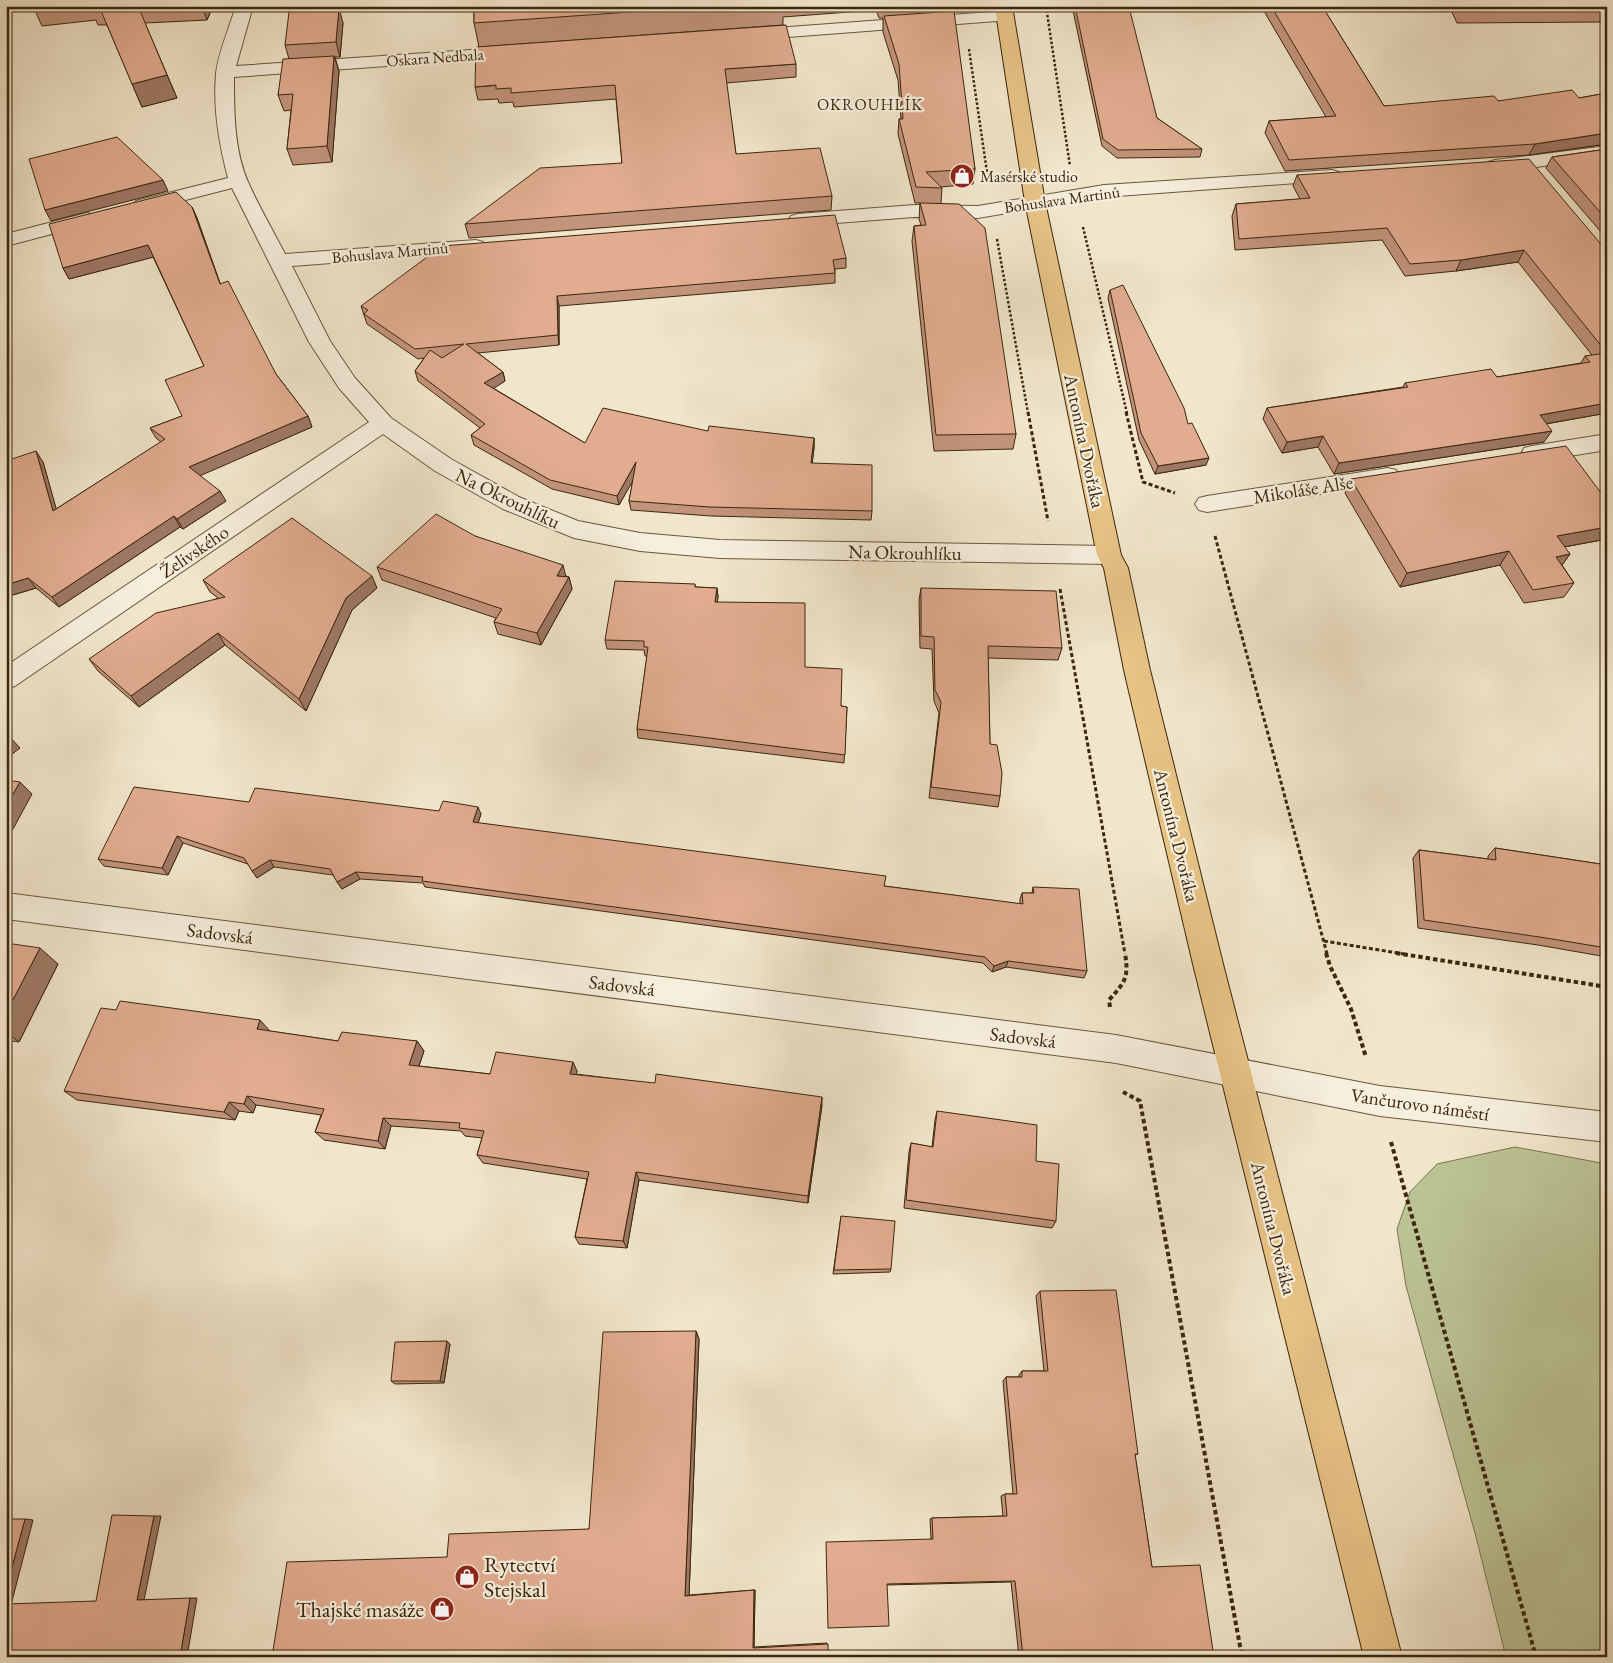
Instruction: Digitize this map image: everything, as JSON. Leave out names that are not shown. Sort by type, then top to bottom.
[{"type":"main road","name":"Antonína Dvořáka","points":[[1004,11],[1035,202],[1109,555],[1116,568],[1137,670],[1382,1657]]},
{"type":"street","name":"Na Okrouhlíku","points":[[245,6],[225,72],[225,110],[229,147],[238,181],[320,342],[347,383],[383,424],[443,466],[511,503],[574,529],[640,542],[720,549],[1109,555]]},
{"type":"street","points":[[729,37],[946,22],[1004,11]]},
{"type":"street","name":"Oskara Nedbala","points":[[225,72],[532,51]]},
{"type":"street","points":[[1473,167],[1535,170],[1607,152]]},
{"type":"street","name":"Bohuslava Martinů","points":[[774,222],[914,211],[972,212],[1104,191],[1354,175]]},
{"type":"street","points":[[121,210],[238,181]]},
{"type":"street","points":[[6,240],[102,215]]},
{"type":"street","name":"Bohuslava Martinů","points":[[278,261],[496,244]]},
{"type":"street","name":"Želivského","points":[[6,679],[383,424]]},
{"type":"street","points":[[1509,457],[1607,442]]},
{"type":"street","name":"Mikoláše Alše","points":[[1207,504],[1412,472]]},
{"type":"street","name":"Sadovská","points":[[6,906],[1116,1049],[1236,1073]]},
{"type":"street","name":"Vančurovo náměstí","points":[[1236,1073],[1380,1101],[1607,1127]]},
{"type":"path","points":[[1046,6],[1071,171],[1081,178],[1098,180],[1109,207],[1088,212],[1083,216],[1082,220],[1143,482],[1207,504],[1330,966],[1350,1009],[1380,1101],[1536,1657]]},
{"type":"path","points":[[946,22],[948,30],[958,29],[967,36],[988,180],[983,187],[966,190],[974,222],[986,223],[991,226],[997,238],[1127,964],[1125,982],[1108,1000]]},
{"type":"path","points":[[1323,941],[1607,987]]},
{"type":"path","points":[[1122,1092],[1140,1101],[1242,1657]]},
{"type":"green space","points":[[1515,1147],[1607,1164],[1607,1657],[1506,1657],[1475,1533],[1406,1286],[1397,1229],[1410,1192],[1437,1164]]},
{"type":"building","points":[[99,6],[138,6],[167,75],[132,84]]},
{"type":"building","points":[[474,6],[715,6],[474,23]]},
{"type":"building","points":[[1075,6],[1129,7],[1157,118],[1202,149],[1118,150],[1103,139]]},
{"type":"building","points":[[1271,6],[1322,6],[1384,106],[1494,96],[1498,101],[1572,90],[1579,98],[1607,93],[1607,133],[1535,144],[1289,160],[1269,121],[1336,116]]},
{"type":"building","points":[[1459,6],[1607,6],[1607,11],[1462,11]]},
{"type":"building","points":[[339,8],[336,42],[285,45],[289,12]]},
{"type":"building","points":[[954,11],[975,169],[926,172],[942,188],[916,187],[899,119],[903,119],[899,64],[884,16]]},
{"type":"building","points":[[786,25],[796,64],[725,69],[736,154],[820,148],[832,196],[465,224],[540,168],[622,163],[615,85],[511,93],[511,88],[496,89],[496,85],[475,87],[476,47]]},
{"type":"building","points":[[334,56],[327,146],[287,149],[293,94],[278,95],[283,59]]},
{"type":"building","points":[[117,137],[163,180],[45,210],[29,159]]},
{"type":"building","points":[[1607,149],[1607,220],[1552,157]]},
{"type":"building","points":[[1529,159],[1605,249],[1607,249],[1607,353],[1524,250],[1461,260],[1410,264],[1387,228],[1239,239],[1236,204],[1310,198],[1297,175]]},
{"type":"building","points":[[176,192],[192,207],[220,284],[228,281],[276,374],[308,416],[189,467],[220,491],[177,519],[174,516],[52,597],[28,578],[6,585],[6,461],[36,451],[53,511],[165,439],[150,428],[182,416],[165,380],[204,366],[148,245],[63,268],[49,224]]},
{"type":"building","points":[[920,203],[959,204],[985,228],[1016,434],[936,435],[914,226],[926,225]]},
{"type":"building","points":[[835,215],[846,258],[833,260],[835,273],[557,296],[558,335],[466,344],[503,372],[484,383],[585,443],[603,408],[708,431],[709,426],[814,438],[811,463],[872,465],[872,511],[710,507],[629,501],[636,462],[617,496],[550,480],[471,435],[485,424],[415,371],[430,350],[442,358],[464,344],[415,349],[364,314],[368,310],[361,306],[442,246]]},
{"type":"building","points":[[1123,285],[1184,408],[1188,424],[1192,423],[1209,458],[1158,466],[1141,433],[1110,290]]},
{"type":"building","points":[[1607,353],[1607,403],[1540,415],[1552,431],[1339,463],[1323,436],[1287,442],[1267,408],[1408,387],[1405,383],[1491,369],[1497,377],[1590,362],[1585,356]]},
{"type":"building","points":[[1566,446],[1607,501],[1607,527],[1557,536],[1570,554],[1556,557],[1574,583],[1533,590],[1509,551],[1407,573],[1351,479]]},
{"type":"building","points":[[436,514],[475,536],[563,565],[557,576],[569,577],[537,633],[494,622],[502,609],[377,567]]},
{"type":"building","points":[[292,518],[372,576],[346,598],[299,699],[218,633],[131,696],[89,659],[156,613],[225,597],[203,580]]},
{"type":"building","points":[[615,581],[695,584],[695,587],[717,588],[715,602],[805,603],[805,667],[842,669],[841,706],[847,707],[845,755],[637,729],[648,647],[644,647],[644,641],[605,640]]},
{"type":"building","points":[[921,588],[1056,591],[1062,648],[988,646],[990,744],[997,745],[1002,773],[1000,796],[931,787],[941,702],[935,690],[934,637],[921,636]]},
{"type":"building","points":[[6,780],[20,782],[6,806]]},
{"type":"building","points":[[134,787],[249,802],[255,788],[439,811],[443,801],[478,807],[473,822],[886,876],[884,886],[1023,904],[1022,893],[1034,893],[1033,887],[1079,889],[1087,971],[1008,961],[994,966],[985,957],[422,881],[423,877],[356,872],[337,882],[330,869],[270,860],[252,871],[244,858],[177,836],[162,868],[98,859]]},
{"type":"building","points":[[1495,848],[1607,865],[1607,948],[1424,920],[1419,850],[1496,860]]},
{"type":"building","points":[[6,943],[40,948],[6,1013]]},
{"type":"building","points":[[120,1001],[260,1020],[257,1029],[338,1041],[342,1032],[417,1041],[409,1065],[490,1074],[496,1052],[573,1062],[570,1074],[655,1083],[656,1074],[822,1097],[808,1196],[636,1172],[623,1241],[575,1237],[589,1172],[477,1155],[484,1131],[459,1128],[460,1123],[383,1118],[378,1141],[315,1132],[324,1109],[247,1096],[244,1104],[229,1102],[224,1112],[64,1091],[101,1008],[116,1010]]},
{"type":"building","points":[[937,1111],[1037,1125],[1036,1161],[1059,1164],[1056,1221],[906,1200],[911,1143],[933,1147]]},
{"type":"building","points":[[841,1216],[895,1221],[891,1269],[834,1270]]},
{"type":"building","points":[[1116,1290],[1138,1454],[1135,1454],[1152,1567],[1200,1565],[1214,1657],[1023,1657],[1015,1581],[887,1584],[889,1626],[828,1628],[826,1542],[933,1539],[932,1518],[1007,1516],[1005,1494],[1017,1494],[1006,1377],[1022,1377],[1022,1371],[1048,1371],[1040,1291]]},
{"type":"building","points":[[696,1331],[685,1596],[754,1590],[753,1648],[828,1644],[828,1657],[272,1657],[287,1562],[447,1557],[449,1534],[589,1529],[603,1332]]},
{"type":"building","points":[[447,1341],[440,1381],[391,1381],[395,1342]]},
{"type":"building","points":[[112,1515],[154,1516],[137,1600],[190,1598],[180,1657],[6,1657],[6,1604],[96,1601]]},
{"type":"building","points":[[6,1519],[25,1519],[6,1589]]},
{"type":"place","name":"Masérské studio","points":[[962,176]]},
{"type":"place","name":"Rytectví Stejskal","points":[[467,1577]]},
{"type":"place","name":"Thajské masáže","points":[[442,1609]]},
{"type":"district","name":"OKROUHLÍK","points":[[870,104]]}]
